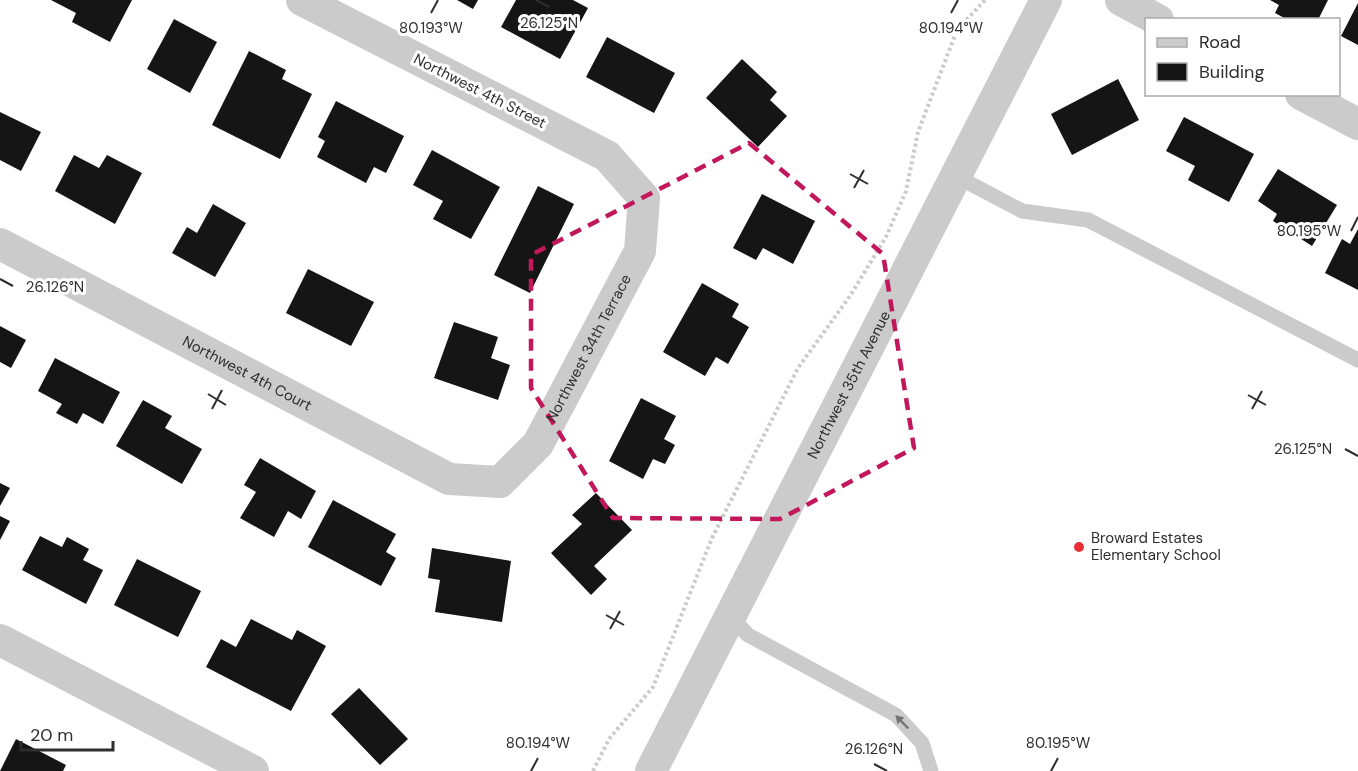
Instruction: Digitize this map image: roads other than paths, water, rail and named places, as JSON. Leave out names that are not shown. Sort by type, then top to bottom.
[{"type":"street","name":"Northwest 4th Street","points":[[302,0],[607,156],[644,198]]},
{"type":"street","name":"Northwest 35th Avenue","points":[[651,771],[1046,0]]},
{"type":"street","points":[[1121,0],[1154,18]]},
{"type":"street","points":[[1305,96],[1358,124]]},
{"type":"street","name":"Northwest 34th Terrace","points":[[500,482],[538,444],[640,250],[644,198]]},
{"type":"street","name":"Northwest 4th Court","points":[[0,244],[449,479],[500,482]]},
{"type":"street","points":[[0,640],[253,771]]},
{"type":"lane","points":[[956,176],[1022,211],[1088,220],[1358,360]]},
{"type":"lane","points":[[730,616],[748,635],[896,715],[922,743],[931,771]]},
{"type":"place","name":"Broward Estates Elementary School","points":[[1079,547]]}]
